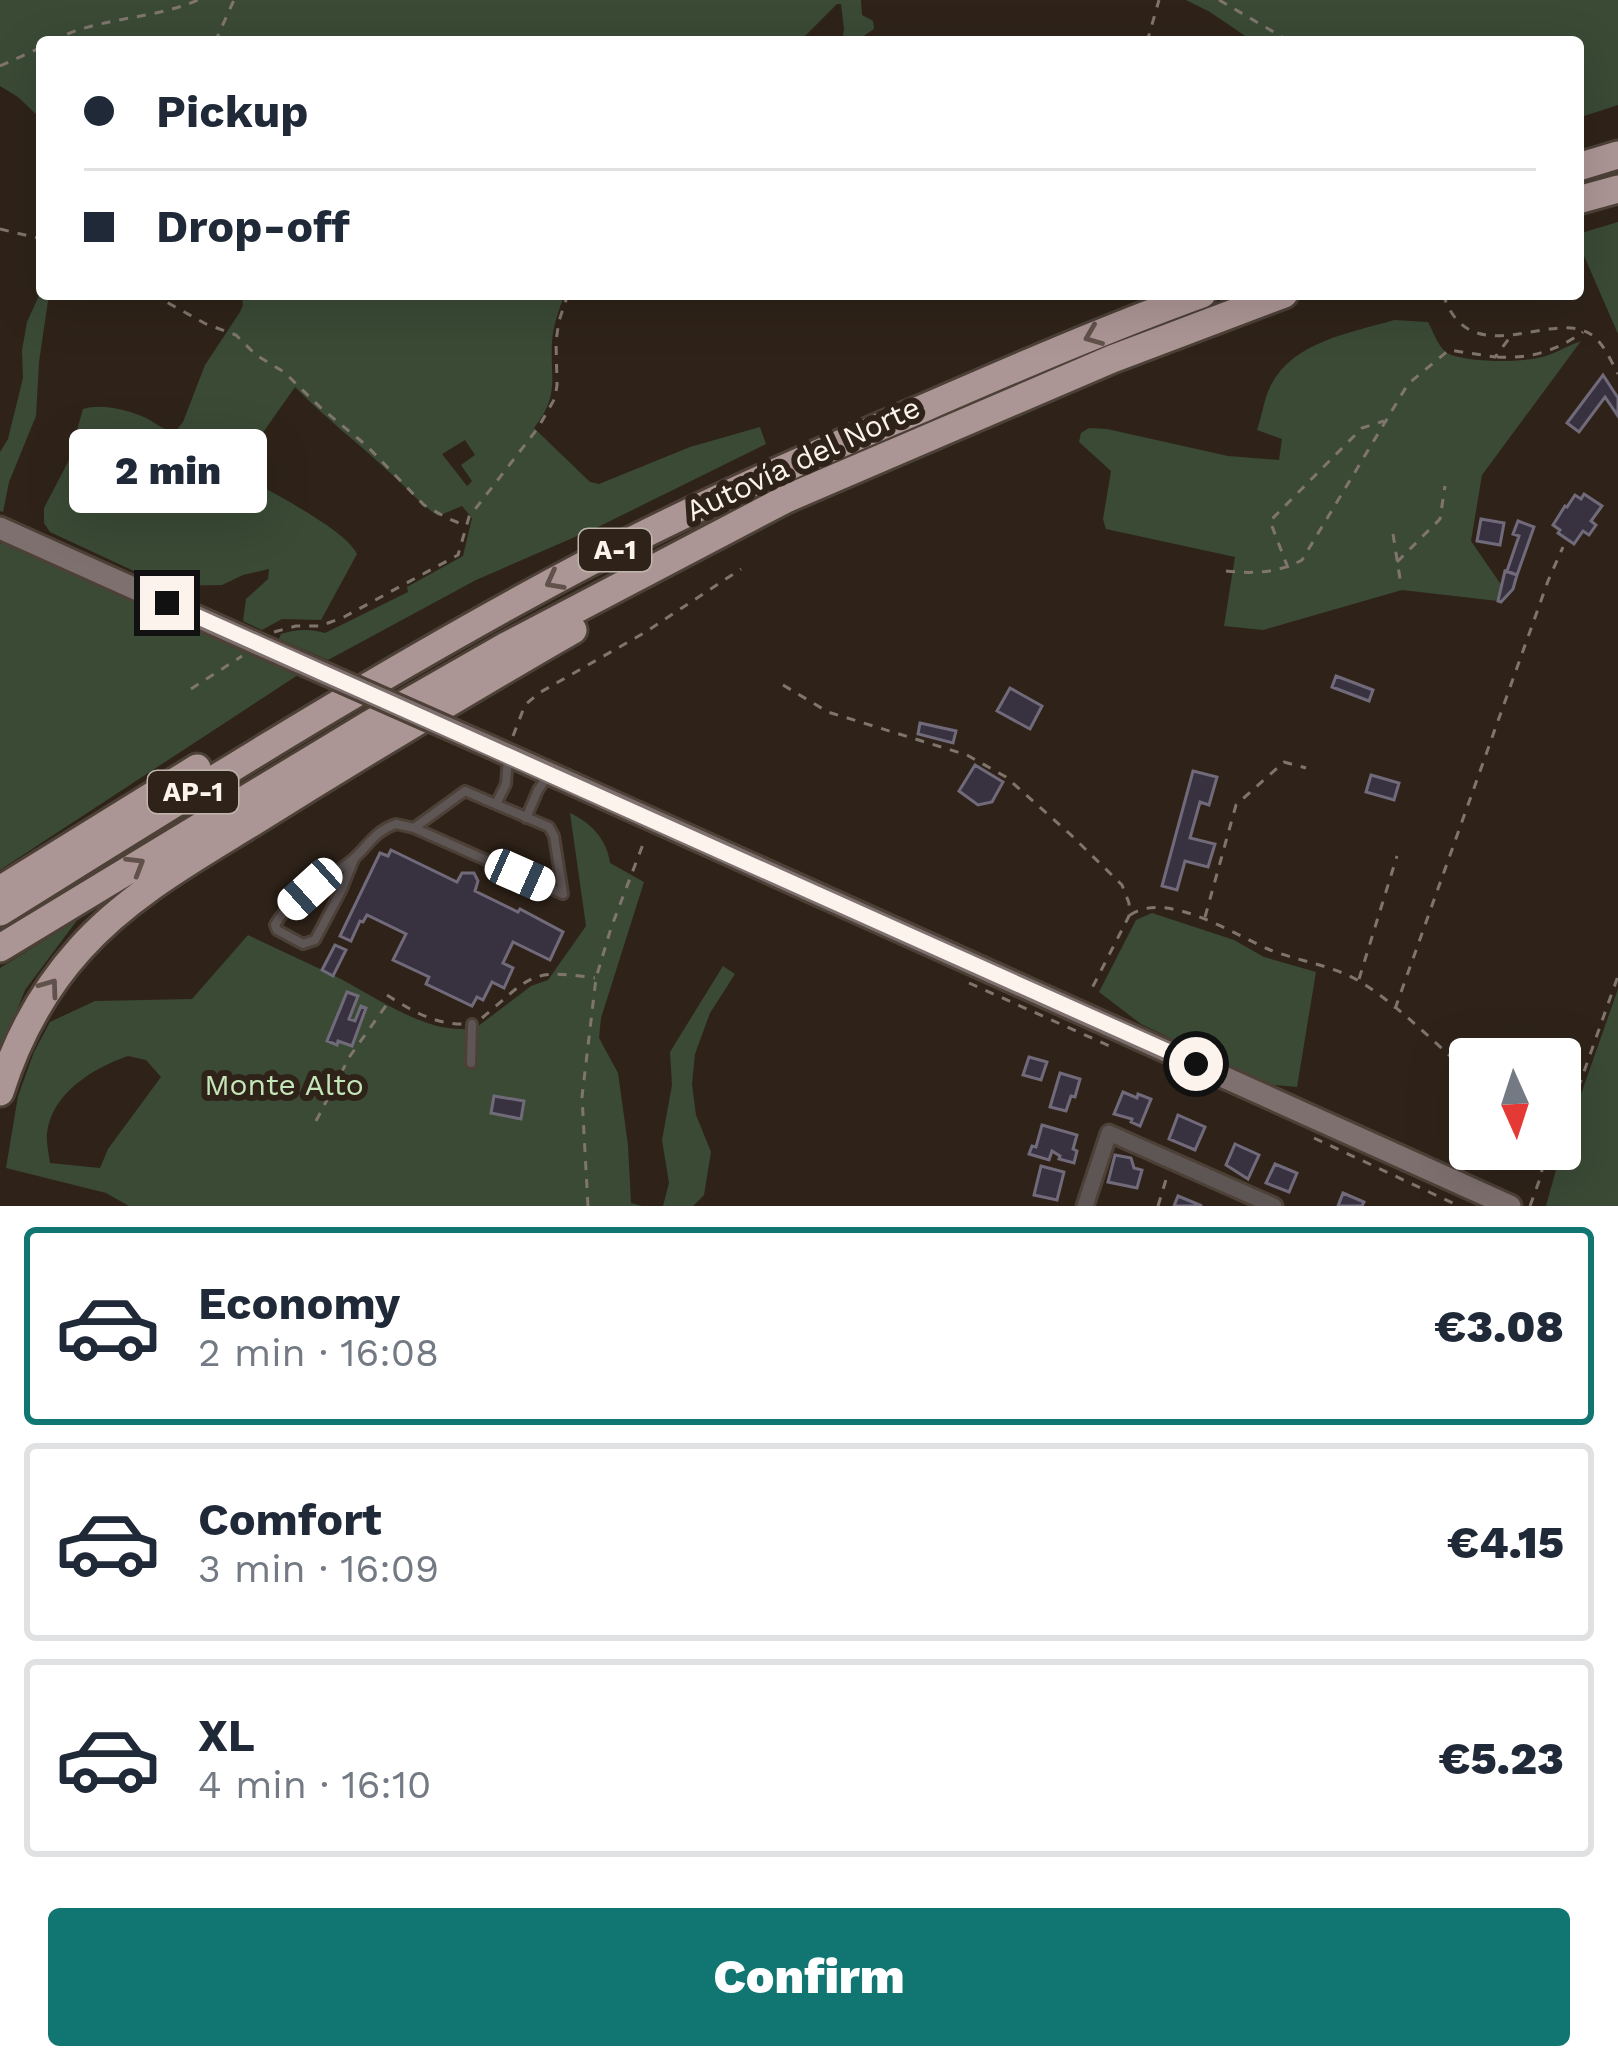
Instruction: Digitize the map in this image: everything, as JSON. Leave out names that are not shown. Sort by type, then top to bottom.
[{"type":"highway","points":[[1584,165],[1618,155]]},
{"type":"highway","points":[[1584,198],[1618,189]]},
{"type":"highway","name":"Autovía del Norte","points":[[0,912],[388,674],[589,562],[1019,367],[1187,300]]},
{"type":"highway","name":"Autovía del Norte","points":[[0,948],[506,646],[786,499],[1112,359],[1268,300]]},
{"type":"highway","name":"A-1","points":[[0,1092],[24,1028],[46,989],[82,946],[144,893],[495,675],[930,436]]},
{"type":"highway","name":"A-1","points":[[0,890],[240,744],[364,676],[388,674]]},
{"type":"main road","points":[[0,528],[1081,1012],[1480,1199],[1510,1206]]},
{"type":"street","points":[[1085,1206],[1109,1133],[1274,1206]]},
{"type":"lane","points":[[496,804],[506,784],[500,752]]},
{"type":"lane","points":[[526,818],[548,775]]},
{"type":"lane","points":[[354,859],[316,940],[303,944],[277,930],[280,917],[295,903],[354,859],[373,836],[396,824],[414,827],[563,894],[549,827],[465,791],[414,827]]},
{"type":"lane","points":[[470,1064],[472,1024]]},
{"type":"path","points":[[65,36],[99,22],[159,13],[198,0]]},
{"type":"path","points":[[218,36],[234,0]]},
{"type":"path","points":[[1150,36],[1159,0]]},
{"type":"path","points":[[1219,0],[1281,36]]},
{"type":"path","points":[[0,66],[36,50]]},
{"type":"path","points":[[0,229],[36,238]]},
{"type":"path","points":[[163,300],[236,335],[368,446],[424,505],[466,525]]},
{"type":"path","points":[[191,689],[274,632],[284,627],[320,626],[344,617],[458,555],[466,525],[555,398],[556,341],[566,300]]},
{"type":"path","points":[[1445,300],[1468,329],[1492,336],[1584,331],[1597,338],[1618,374]]},
{"type":"path","points":[[1226,571],[1248,574],[1288,568],[1302,560],[1408,383],[1449,350],[1519,359],[1548,352],[1584,331]]},
{"type":"path","points":[[1495,357],[1511,335]]},
{"type":"path","points":[[1288,568],[1270,521],[1362,428],[1386,421]]},
{"type":"path","points":[[1397,562],[1440,519],[1445,486]]},
{"type":"path","points":[[1393,534],[1400,585]]},
{"type":"path","points":[[1395,1009],[1563,547]]},
{"type":"path","points":[[500,752],[526,705],[539,693],[644,633],[741,569]]},
{"type":"path","points":[[783,685],[828,712],[967,755],[1006,777],[1122,886],[1129,916],[1081,1012]]},
{"type":"path","points":[[1204,919],[1236,805],[1284,762],[1306,768]]},
{"type":"path","points":[[588,1206],[582,1097],[596,978],[626,886],[654,821]]},
{"type":"path","points":[[1358,981],[1397,856]]},
{"type":"path","points":[[1143,908],[1147,898]]},
{"type":"path","points":[[1129,916],[1143,908],[1168,908],[1358,981],[1449,1056]]},
{"type":"path","points":[[316,1121],[350,1056],[389,997],[434,1020],[472,1024],[518,986],[541,974],[596,978]]},
{"type":"path","points":[[1581,1080],[1618,976]]},
{"type":"path","points":[[1157,1206],[1172,1160]]},
{"type":"path","points":[[1530,1206],[1544,1170]]},
{"type":"green space","points":[[0,0],[861,0],[862,15],[873,21],[874,29],[864,36],[843,36],[841,4],[837,4],[805,36],[36,36],[36,114],[0,86]]},
{"type":"green space","points":[[1186,0],[1618,0],[1618,105],[1584,116],[1584,36],[1245,36]]},
{"type":"green space","points":[[1618,222],[1618,334],[1584,256],[1584,232]]},
{"type":"green space","points":[[37,300],[48,300],[36,416],[9,482],[3,512],[0,452],[8,439],[23,378],[27,322]]},
{"type":"green space","points":[[242,300],[563,300],[553,336],[551,396],[534,428],[590,482],[599,484],[690,447],[760,427],[766,444],[598,527],[476,580],[328,660],[279,639],[281,634],[325,633],[408,592],[407,587],[463,556],[472,518],[462,506],[438,516],[431,511],[295,387],[238,468],[324,523],[357,554],[321,620],[282,619],[262,630],[243,621],[246,599],[268,579],[269,569],[222,585],[166,586],[50,532],[44,523],[44,508],[68,462],[83,409],[123,410],[175,432],[205,365],[240,312]],"holes":[[[465,440],[475,455],[461,465],[472,481],[467,486],[442,454]]]},
{"type":"green space","points":[[1394,320],[1428,322],[1445,352],[1470,359],[1536,358],[1581,341],[1482,475],[1471,541],[1502,586],[1498,601],[1402,590],[1263,630],[1224,626],[1235,557],[1106,529],[1103,519],[1111,471],[1079,442],[1081,433],[1089,428],[1107,429],[1228,456],[1279,460],[1282,439],[1257,430],[1269,390],[1281,370],[1325,341]]},
{"type":"green space","points":[[2,539],[301,673],[0,870],[0,545]]},
{"type":"green space","name":"Monte Alto","points":[[570,813],[596,832],[610,863],[644,882],[601,1018],[599,1038],[618,1073],[631,1203],[642,1206],[129,1206],[106,1193],[6,1168],[18,1096],[50,1022],[95,1001],[192,999],[248,935],[404,1014],[460,1029],[477,1027],[531,986],[548,980],[586,926]],"holes":[[[128,1056],[146,1060],[161,1077],[108,1149],[100,1168],[50,1163],[50,1119],[66,1094],[115,1061]]]},
{"type":"green space","points":[[1152,913],[1316,972],[1297,1087],[1274,1085],[1232,1068],[1141,1024],[1099,992],[1136,920]]},
{"type":"green space","points":[[78,919],[25,990],[0,1054],[0,968]]},
{"type":"green space","points":[[723,966],[735,974],[710,1013],[695,1054],[692,1084],[696,1115],[711,1152],[704,1195],[693,1206],[663,1206],[669,1183],[662,1140],[672,1085],[670,1052]]},
{"type":"green space","points":[[1618,989],[1618,1206],[1546,1206],[1556,1170],[1581,1170],[1581,1094]]},
{"type":"building","points":[[1603,375],[1618,398],[1618,416],[1605,397],[1579,432],[1567,423]]},
{"type":"building","points":[[1584,494],[1602,506],[1591,521],[1596,525],[1589,535],[1583,531],[1574,544],[1553,525],[1575,495],[1581,499]]},
{"type":"building","points":[[1481,519],[1504,523],[1500,545],[1477,541]]},
{"type":"building","points":[[1518,521],[1534,527],[1517,575],[1507,571],[1519,536],[1513,534]]},
{"type":"building","points":[[1505,571],[1517,575],[1513,589],[1501,602],[1498,601]]},
{"type":"building","points":[[1336,676],[1373,690],[1369,701],[1332,687]]},
{"type":"building","points":[[1010,688],[1042,706],[1030,729],[997,711]]},
{"type":"building","points":[[920,723],[956,731],[953,743],[918,734]]},
{"type":"building","points":[[975,765],[1003,782],[992,802],[978,805],[959,791]]},
{"type":"building","points":[[1193,771],[1217,777],[1209,805],[1200,802],[1190,838],[1215,844],[1208,867],[1185,861],[1177,890],[1162,886]]},
{"type":"building","points":[[1371,775],[1399,783],[1394,800],[1366,792]]},
{"type":"building","points":[[391,850],[457,882],[462,873],[474,873],[475,891],[563,932],[550,960],[513,942],[503,963],[513,968],[504,988],[492,982],[483,1000],[477,997],[472,1006],[426,984],[429,977],[393,960],[406,934],[367,915],[351,941],[340,936],[380,853],[388,856]]},
{"type":"building","points":[[335,945],[346,950],[333,976],[322,970]]},
{"type":"building","points":[[347,992],[358,996],[349,1019],[355,1021],[361,1006],[366,1008],[352,1046],[327,1041]]},
{"type":"building","points":[[1029,1057],[1047,1062],[1041,1080],[1023,1075]]},
{"type":"building","points":[[1060,1073],[1080,1079],[1066,1111],[1050,1107]]},
{"type":"building","points":[[1123,1092],[1151,1099],[1140,1126],[1114,1114]]},
{"type":"building","points":[[494,1096],[524,1101],[521,1119],[491,1113]]},
{"type":"building","points":[[1178,1115],[1205,1127],[1195,1150],[1169,1139]]},
{"type":"building","points":[[1042,1125],[1077,1135],[1074,1163],[1059,1159],[1052,1151],[1049,1160],[1029,1154]]},
{"type":"building","points":[[1235,1144],[1259,1155],[1248,1179],[1226,1165]]},
{"type":"building","points":[[1115,1155],[1131,1158],[1134,1168],[1142,1170],[1137,1188],[1108,1182]]},
{"type":"building","points":[[1275,1164],[1297,1173],[1289,1192],[1266,1183]]},
{"type":"building","points":[[1041,1166],[1064,1172],[1057,1200],[1034,1195]]},
{"type":"building","points":[[1343,1193],[1364,1202],[1362,1206],[1338,1206]]},
{"type":"building","points":[[1178,1196],[1202,1206],[1174,1206]]},
{"type":"route","points":[[167,603],[1196,1064]]}]
